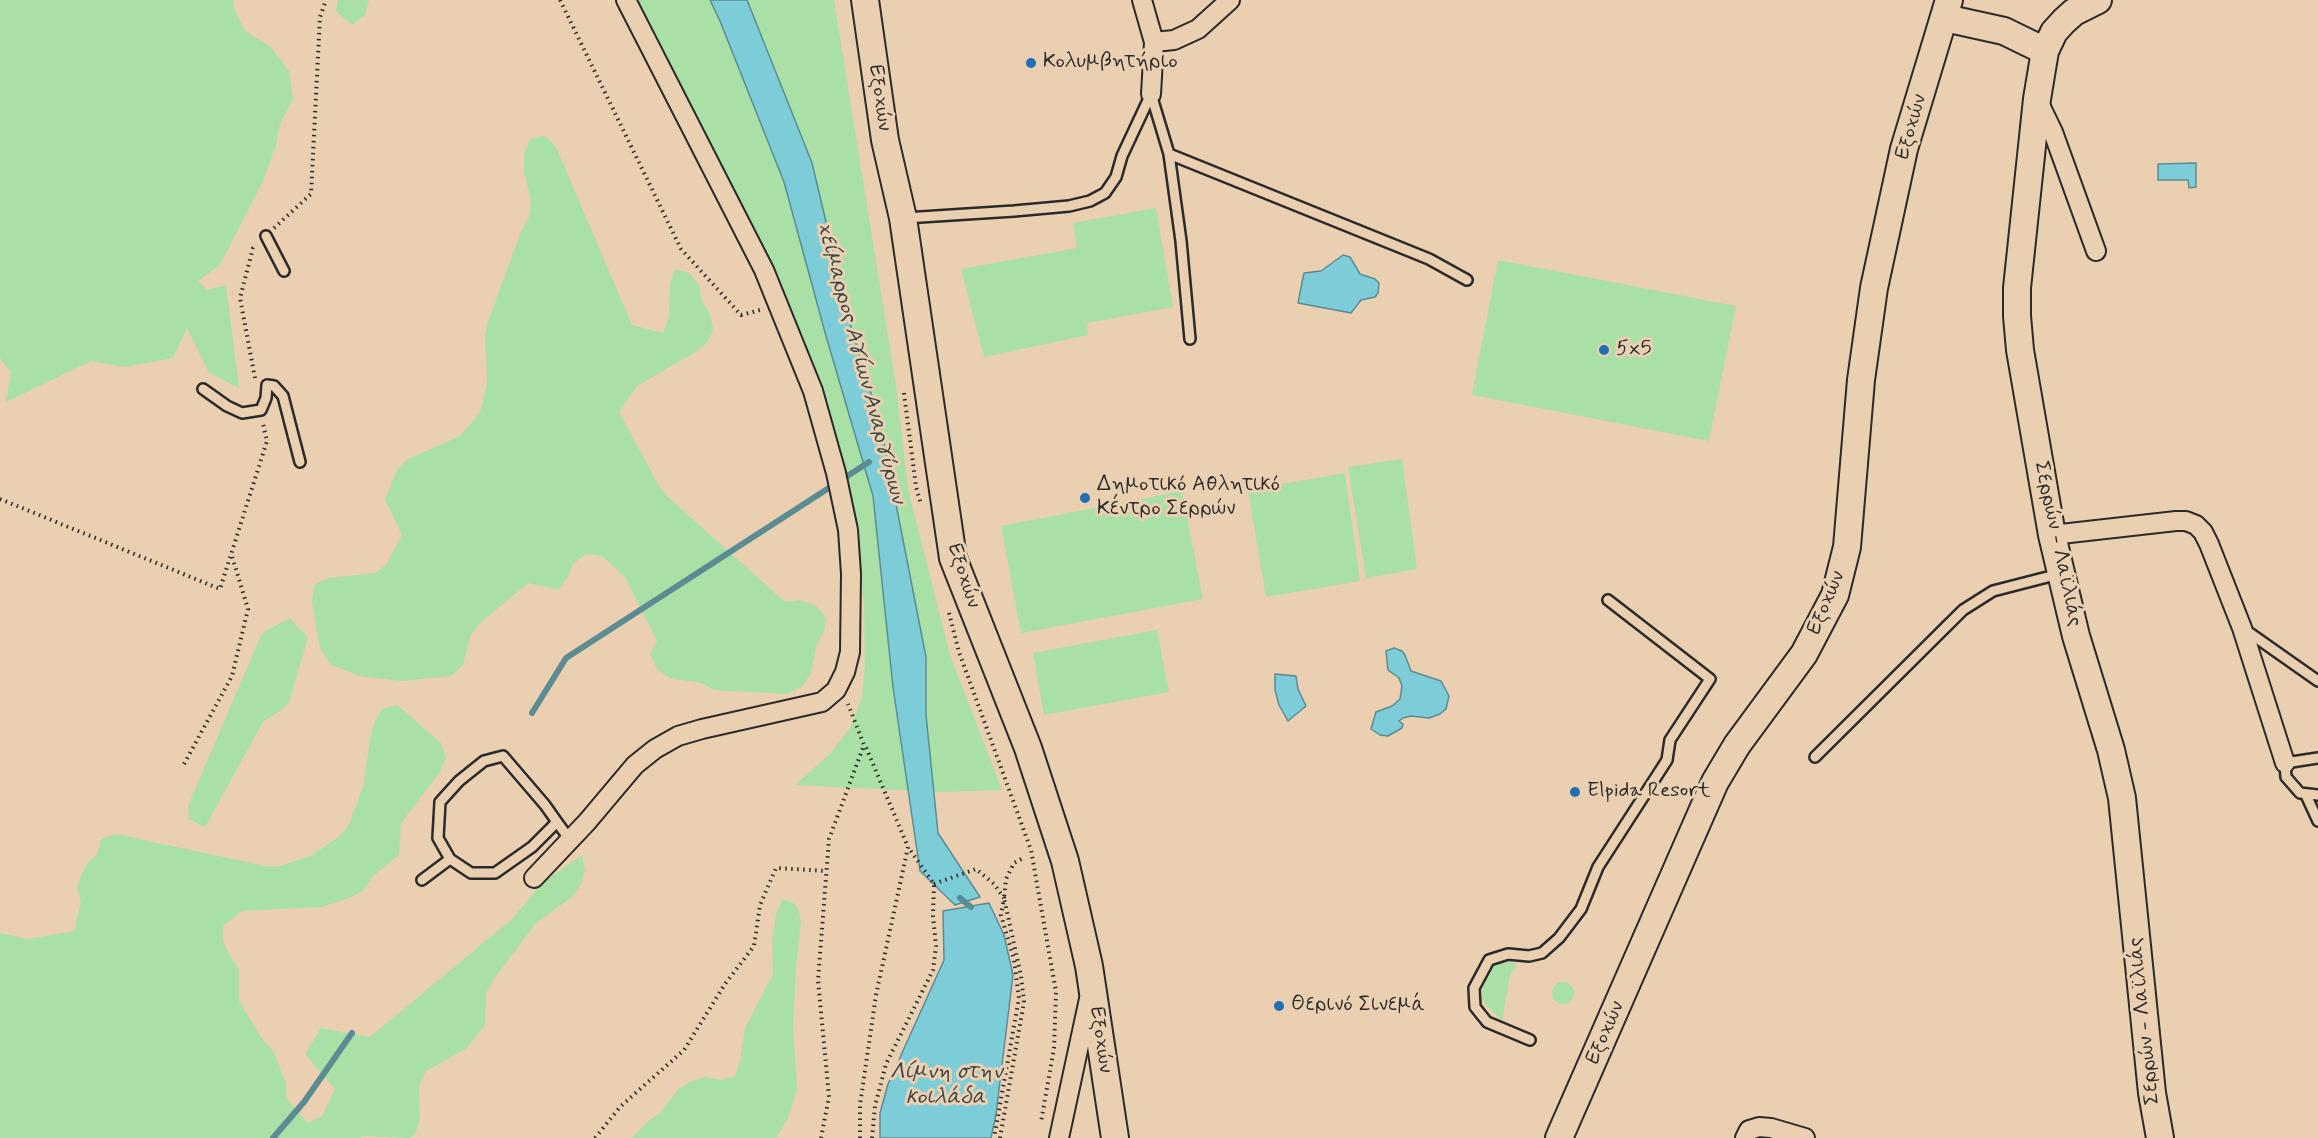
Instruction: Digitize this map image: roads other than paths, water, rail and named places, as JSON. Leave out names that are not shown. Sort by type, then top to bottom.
[{"type":"main road","name":"Εξοχών","points":[[865,0],[885,140],[903,218],[953,558],[1042,788],[1073,892],[1092,986],[1115,1138]]},
{"type":"main road","points":[[1947,9],[2004,31],[2045,51],[2054,32],[2064,21],[2074,12],[2098,0]]},
{"type":"main road","name":"Εξοχών","points":[[1559,1138],[1715,782],[1737,745],[1803,654],[1828,611],[1838,585],[1847,547],[1861,380],[1874,288],[1904,149],[1947,9]]},
{"type":"main road","name":"Σερρών - Λαϊλιάς","points":[[2045,51],[2037,99],[2017,288],[2020,350],[2052,535],[2076,636],[2111,750],[2122,798],[2152,1093],[2160,1138]]},
{"type":"street","points":[[534,878],[635,765],[668,741],[702,729],[822,702],[834,693],[848,663],[851,636],[848,530],[836,473],[813,391],[765,270],[626,0]]},
{"type":"street","points":[[1142,0],[1155,42],[1151,94]]},
{"type":"street","points":[[1155,42],[1174,40],[1198,29],[1230,0]]},
{"type":"street","points":[[2037,99],[2052,132],[2096,251]]},
{"type":"street","points":[[2052,535],[2176,521],[2186,521],[2196,525],[2203,532],[2242,628],[2285,763]]},
{"type":"street","points":[[1059,1138],[1092,986]]},
{"type":"street","points":[[1745,1138],[1749,1130],[1759,1127],[1771,1128],[1805,1138]]},
{"type":"lane","points":[[903,218],[1069,206],[1090,201],[1105,193],[1116,177],[1122,156],[1151,94]]},
{"type":"lane","points":[[1151,94],[1169,154],[1181,241],[1190,339]]},
{"type":"lane","points":[[1169,154],[1429,259],[1467,280]]},
{"type":"lane","points":[[266,236],[284,271]]},
{"type":"lane","points":[[202,389],[242,413],[261,410],[266,398],[267,385],[274,386],[283,396],[300,462]]},
{"type":"lane","points":[[1815,757],[1963,610],[1993,591],[2061,573]]},
{"type":"lane","points":[[1530,1040],[1487,1022],[1475,1007],[1474,988],[1490,960],[1508,954],[1529,956],[1542,952],[1559,938],[1581,909],[1598,867],[1667,760],[1670,740],[1710,679],[1608,600]]},
{"type":"lane","points":[[2242,628],[2318,681]]},
{"type":"lane","points":[[557,822],[532,847],[495,873],[471,873],[450,859],[438,838],[440,802],[459,781],[484,761],[503,756],[557,822],[570,840]]},
{"type":"lane","points":[[2318,758],[2285,763],[2286,777],[2300,793],[2318,795]]},
{"type":"lane","points":[[2306,795],[2318,821]]},
{"type":"lane","points":[[422,879],[450,859]]},
{"type":"water","points":[[710,0],[747,0],[812,163],[851,327],[880,423],[926,657],[926,715],[938,833],[980,897],[955,905],[920,871],[893,687],[873,496],[784,182]]},
{"type":"water","points":[[2196,163],[2196,187],[2189,188],[2188,180],[2158,180],[2158,164]]},
{"type":"water","points":[[1343,255],[1350,257],[1360,274],[1375,279],[1379,283],[1375,297],[1361,300],[1351,313],[1298,303],[1304,273],[1321,271]]},
{"type":"water","points":[[1394,648],[1405,655],[1411,671],[1441,681],[1449,696],[1446,709],[1440,714],[1429,718],[1411,716],[1403,718],[1399,721],[1403,724],[1402,728],[1388,736],[1380,735],[1371,729],[1376,712],[1392,706],[1400,699],[1402,686],[1399,678],[1388,670],[1386,651]]},
{"type":"water","points":[[1275,674],[1296,676],[1298,689],[1306,706],[1288,721],[1279,705],[1275,690]]},
{"type":"water","name":"Λίμνη στην κοιλάδα","points":[[989,903],[1004,935],[1013,975],[991,1138],[880,1138],[880,1113],[888,1084],[944,960],[943,911]]},
{"type":"waterway","points":[[532,713],[566,658],[869,462]]},
{"type":"waterway","name":"χείμαρρος Αγίων Αναργύρων","points":[[960,898],[971,907]]},
{"type":"waterway","points":[[273,1138],[304,1102],[352,1033]]},
{"type":"place","name":"Κολυμβητήριο","points":[[1031,63]]},
{"type":"place","name":"5x5","points":[[1604,350]]},
{"type":"place","name":"Δημοτικό Αθλητικό Κέντρο Σερρών","points":[[1085,498]]},
{"type":"place","name":"Elpida Resort","points":[[1575,792]]},
{"type":"place","name":"Θερινό Σινεμά","points":[[1279,1006]]}]
